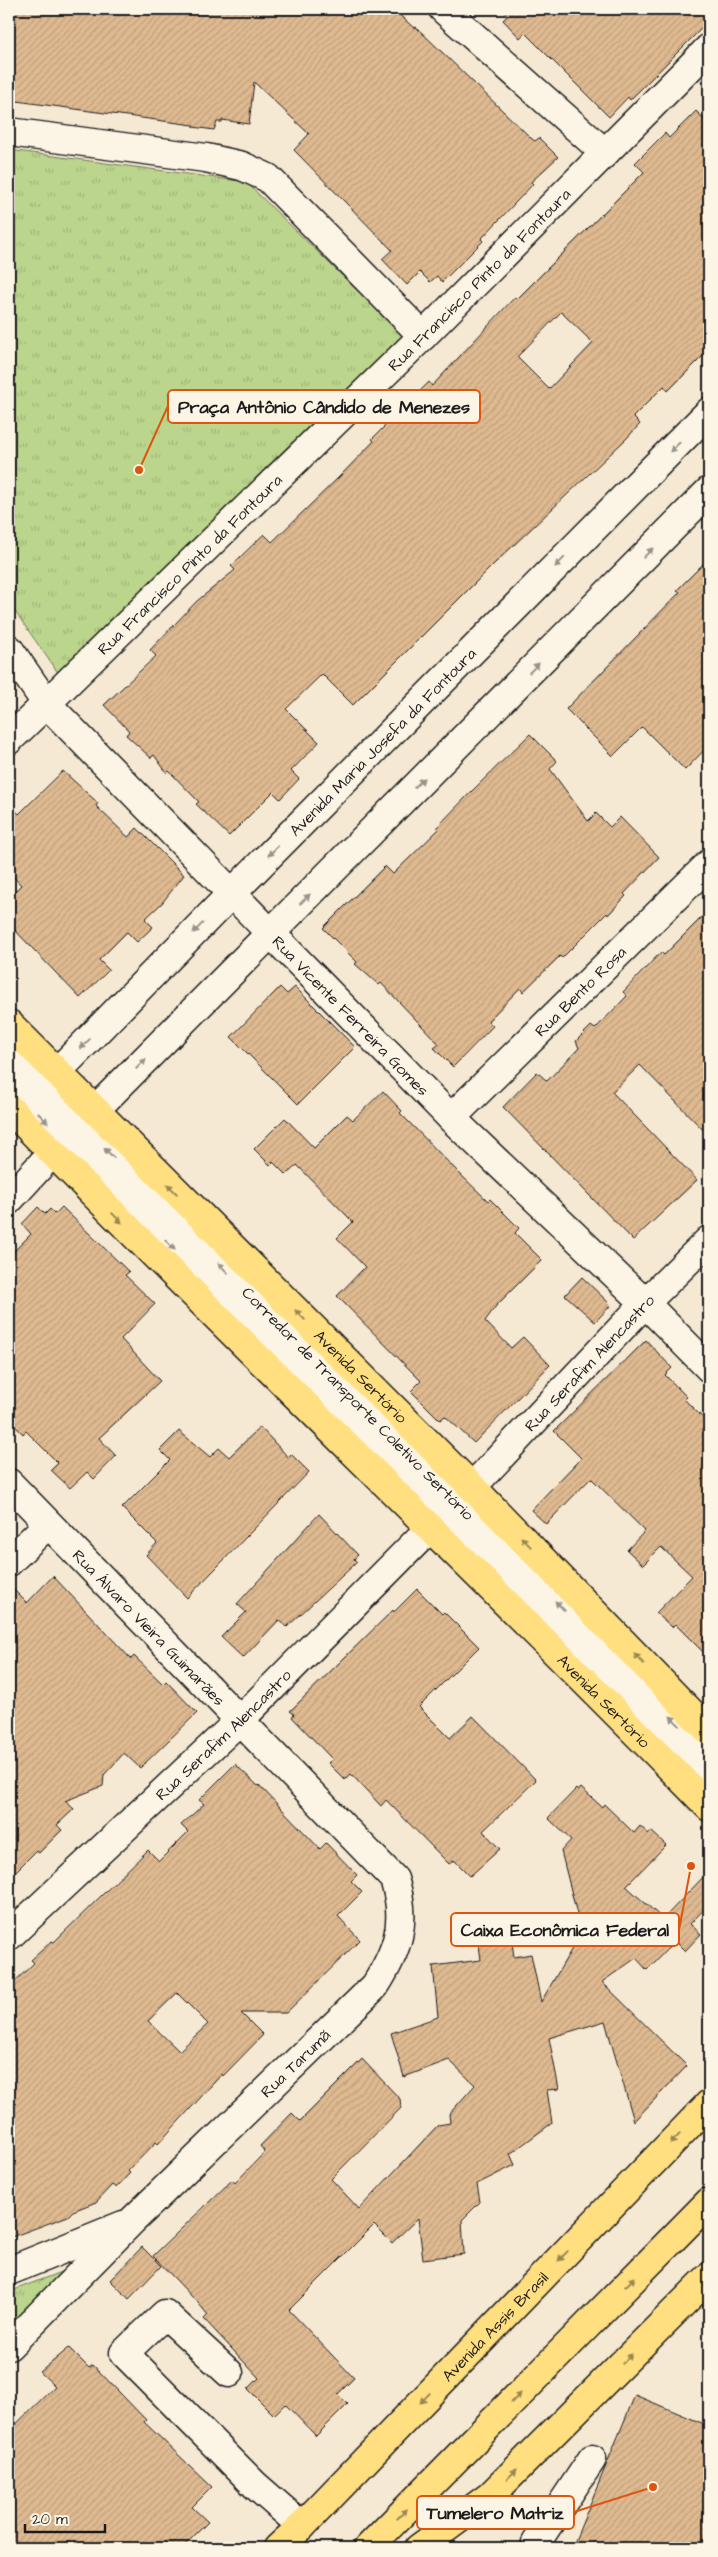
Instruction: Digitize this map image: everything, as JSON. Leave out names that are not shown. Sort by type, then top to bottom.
[{"type":"main road","name":"Avenida Sertório","points":[[9,1024],[56,1074],[472,1487],[709,1731]]},
{"type":"main road","name":"Avenida Sertório","points":[[9,1108],[52,1153],[431,1527],[709,1807]]},
{"type":"main road","name":"Avenida Assis Brasil","points":[[278,2548],[302,2526],[709,2104]]},
{"type":"main road","points":[[368,2548],[709,2202]]},
{"type":"main road","points":[[419,2548],[490,2496],[709,2277]]},
{"type":"street","points":[[443,9],[605,153]]},
{"type":"street","name":"Rua Francisco Pinto da Fontoura","points":[[9,740],[423,336],[709,48]]},
{"type":"street","points":[[9,132],[206,158],[251,170],[268,178],[296,204],[423,336]]},
{"type":"street","name":"Avenida Maria Josefa da Fontoura","points":[[56,1074],[232,893],[709,412]]},
{"type":"street","points":[[94,1111],[709,491]]},
{"type":"street","name":"Rua Vicente Ferreira Gomes","points":[[9,649],[46,703],[451,1118],[645,1303],[709,1368]]},
{"type":"street","name":"Rua Bento Rosa","points":[[451,1118],[709,864]]},
{"type":"street","name":"Corredor de Transporte Coletivo Sertório","points":[[9,1051],[709,1756]]},
{"type":"street","name":"Corredor de Transporte Coletivo Sertório","points":[[9,1084],[709,1782]]},
{"type":"street","points":[[9,1200],[52,1153]]},
{"type":"street","name":"Rua Serafim Alencastro","points":[[472,1487],[645,1303],[709,1240]]},
{"type":"street","name":"Rua Álvaro Vieira Guimarães","points":[[9,1483],[394,1879]]},
{"type":"street","points":[[9,1562],[48,1524]]},
{"type":"street","name":"Rua Serafim Alencastro","points":[[9,1936],[240,1720],[431,1527]]},
{"type":"street","name":"Rua Tarumã","points":[[9,2346],[133,2220],[375,1986],[390,1962],[399,1938],[401,1900],[394,1879]]},
{"type":"street","points":[[9,2271],[133,2220]]},
{"type":"street","points":[[229,2373],[165,2314],[124,2352],[255,2485],[302,2526]]},
{"type":"street","points":[[538,2548],[536,2543],[592,2459]]},
{"type":"green space","points":[[9,150],[246,182],[404,336],[61,677],[9,603]]},
{"type":"green space","points":[[71,2268],[9,2330],[9,2292]]},
{"type":"building","points":[[9,9],[137,9],[178,14],[178,9],[393,9],[414,28],[416,27],[532,139],[535,141],[539,138],[558,157],[531,182],[533,184],[481,239],[483,241],[442,282],[437,276],[430,282],[420,272],[407,285],[382,259],[392,250],[294,150],[309,134],[254,82],[249,124],[222,120],[222,122],[217,122],[214,130],[193,127],[193,125],[9,100]]},
{"type":"building","points":[[501,9],[709,9],[709,21],[630,100],[628,97],[609,117],[525,33],[520,38],[503,20],[508,15]]},
{"type":"building","points":[[696,111],[709,124],[709,350],[668,391],[664,386],[633,417],[640,424],[626,439],[495,563],[353,705],[322,674],[286,709],[319,742],[291,771],[299,779],[280,799],[273,792],[229,836],[196,804],[199,802],[169,771],[167,773],[154,755],[151,758],[126,735],[129,731],[104,705],[156,656],[150,650],[197,601],[235,570],[231,566],[264,534],[272,542],[339,477],[374,441],[372,439],[429,382],[432,386],[515,297],[517,299],[644,172],[635,163],[665,133],[669,138]],"holes":[[[561,312],[593,343],[549,389],[517,357]]]},
{"type":"building","points":[[709,558],[709,745],[685,770],[642,727],[613,756],[566,709],[680,592],[677,590]]},
{"type":"building","points":[[530,734],[557,761],[550,769],[588,821],[596,813],[610,827],[620,817],[659,857],[624,894],[626,896],[608,915],[607,913],[562,958],[560,956],[523,992],[520,988],[488,1021],[493,1026],[453,1067],[434,1048],[439,1044],[381,983],[379,985],[355,964],[357,962],[323,928],[385,866],[393,874],[439,829],[437,827],[472,791]]},
{"type":"building","points":[[63,771],[98,803],[96,806],[128,837],[137,828],[184,875],[162,903],[145,919],[153,927],[137,942],[127,932],[99,960],[109,970],[80,998],[9,924],[9,897],[21,885],[9,872],[9,804],[19,814]]},
{"type":"building","points":[[709,910],[709,1136],[640,1065],[612,1092],[697,1180],[633,1240],[503,1107],[537,1072],[547,1081],[579,1048],[576,1041],[591,1026],[595,1029],[627,996],[623,992],[661,952],[664,955]]},
{"type":"building","points":[[280,987],[287,994],[295,987],[355,1047],[298,1104],[231,1037]]},
{"type":"building","points":[[383,1091],[402,1111],[400,1113],[459,1173],[488,1201],[490,1199],[519,1228],[515,1233],[542,1260],[496,1306],[485,1321],[511,1348],[523,1337],[550,1365],[474,1443],[445,1416],[440,1420],[411,1391],[421,1381],[337,1296],[365,1267],[337,1238],[353,1222],[297,1165],[286,1175],[273,1162],[270,1165],[254,1149],[285,1118],[314,1148],[347,1115],[353,1120]]},
{"type":"building","points":[[38,1207],[45,1214],[50,1209],[55,1214],[62,1207],[129,1272],[125,1275],[155,1304],[121,1339],[160,1381],[99,1438],[116,1456],[94,1479],[87,1472],[70,1488],[51,1470],[58,1463],[26,1431],[23,1434],[9,1420],[9,1256],[31,1234],[22,1224]]},
{"type":"building","points":[[582,1277],[611,1305],[595,1322],[565,1295]]},
{"type":"building","points":[[646,1340],[672,1368],[665,1375],[687,1397],[684,1399],[709,1424],[709,1658],[675,1624],[672,1627],[656,1613],[692,1576],[661,1547],[643,1565],[627,1550],[645,1531],[591,1478],[546,1524],[531,1510],[581,1458],[554,1431]]},
{"type":"building","points":[[260,1427],[288,1457],[291,1454],[309,1472],[187,1598],[146,1555],[157,1543],[122,1508],[170,1460],[160,1450],[179,1431],[210,1457],[219,1448],[229,1457]]},
{"type":"building","points":[[319,1514],[358,1555],[354,1559],[357,1562],[287,1627],[279,1620],[243,1658],[221,1637],[246,1612],[237,1604]]},
{"type":"building","points":[[53,1576],[131,1659],[134,1656],[163,1684],[166,1681],[197,1713],[140,1768],[124,1753],[104,1775],[103,1786],[65,1801],[74,1809],[57,1825],[62,1830],[39,1853],[36,1851],[9,1878],[9,1585],[27,1603]]},
{"type":"building","points":[[417,1589],[442,1614],[444,1612],[479,1647],[419,1707],[450,1738],[473,1716],[536,1780],[483,1831],[500,1849],[470,1876],[454,1860],[449,1864],[386,1800],[381,1806],[351,1774],[345,1780],[328,1763],[332,1759],[292,1717],[294,1714],[290,1711]]},
{"type":"building","points":[[235,1764],[259,1785],[320,1849],[326,1843],[357,1875],[351,1881],[362,1892],[338,1916],[360,1940],[286,2013],[241,2013],[263,2035],[223,2076],[222,2074],[158,2144],[156,2142],[128,2171],[130,2173],[116,2188],[112,2185],[96,2202],[73,2211],[68,2216],[9,2238],[9,1987],[34,1963],[31,1960],[52,1941],[54,1942],[148,1850],[159,1861],[188,1832],[181,1825],[204,1804],[199,1800]],"holes":[[[177,1993],[208,2024],[179,2051],[148,2021]]]},
{"type":"building","points":[[581,1788],[602,1807],[604,1804],[634,1833],[640,1826],[649,1834],[651,1831],[666,1845],[626,1886],[663,1919],[709,1871],[709,1904],[690,1924],[701,1934],[685,1951],[675,1941],[647,1970],[636,1958],[602,1982],[687,2066],[634,2121],[605,2021],[549,2038],[559,2089],[547,2090],[552,2123],[510,2154],[515,2165],[477,2184],[480,2202],[462,2220],[464,2254],[423,2259],[418,2218],[392,2243],[374,2225],[289,2310],[354,2378],[338,2394],[348,2404],[316,2436],[285,2404],[274,2415],[248,2389],[259,2378],[204,2319],[208,2315],[199,2304],[153,2256],[232,2180],[235,2183],[265,2152],[260,2146],[292,2113],[300,2121],[362,2059],[400,2099],[401,2108],[331,2179],[359,2209],[438,2125],[450,2123],[449,2114],[475,2085],[449,2060],[404,2077],[391,2033],[438,2017],[433,1966],[481,1960],[479,1945],[512,1942],[514,1957],[531,1954],[541,2002],[574,1945],[571,1937],[582,1934],[561,1851],[571,1840],[548,1818],[576,1789],[578,1791]]},
{"type":"building","points":[[142,2247],[161,2266],[129,2299],[110,2280]]},
{"type":"building","points":[[69,2348],[89,2368],[93,2365],[146,2420],[144,2422],[212,2487],[192,2507],[208,2522],[182,2548],[16,2548],[9,2538],[9,2431],[55,2386],[40,2372]]},
{"type":"building","points":[[635,2395],[709,2426],[709,2548],[572,2548]]},
{"type":"place","name":"Praça Antônio Cândido de Menezes","points":[[139,470]]},
{"type":"place","name":"Caixa Econômica Federal","points":[[691,1866]]},
{"type":"place","name":"Tumelero Matriz","points":[[653,2487]]}]
